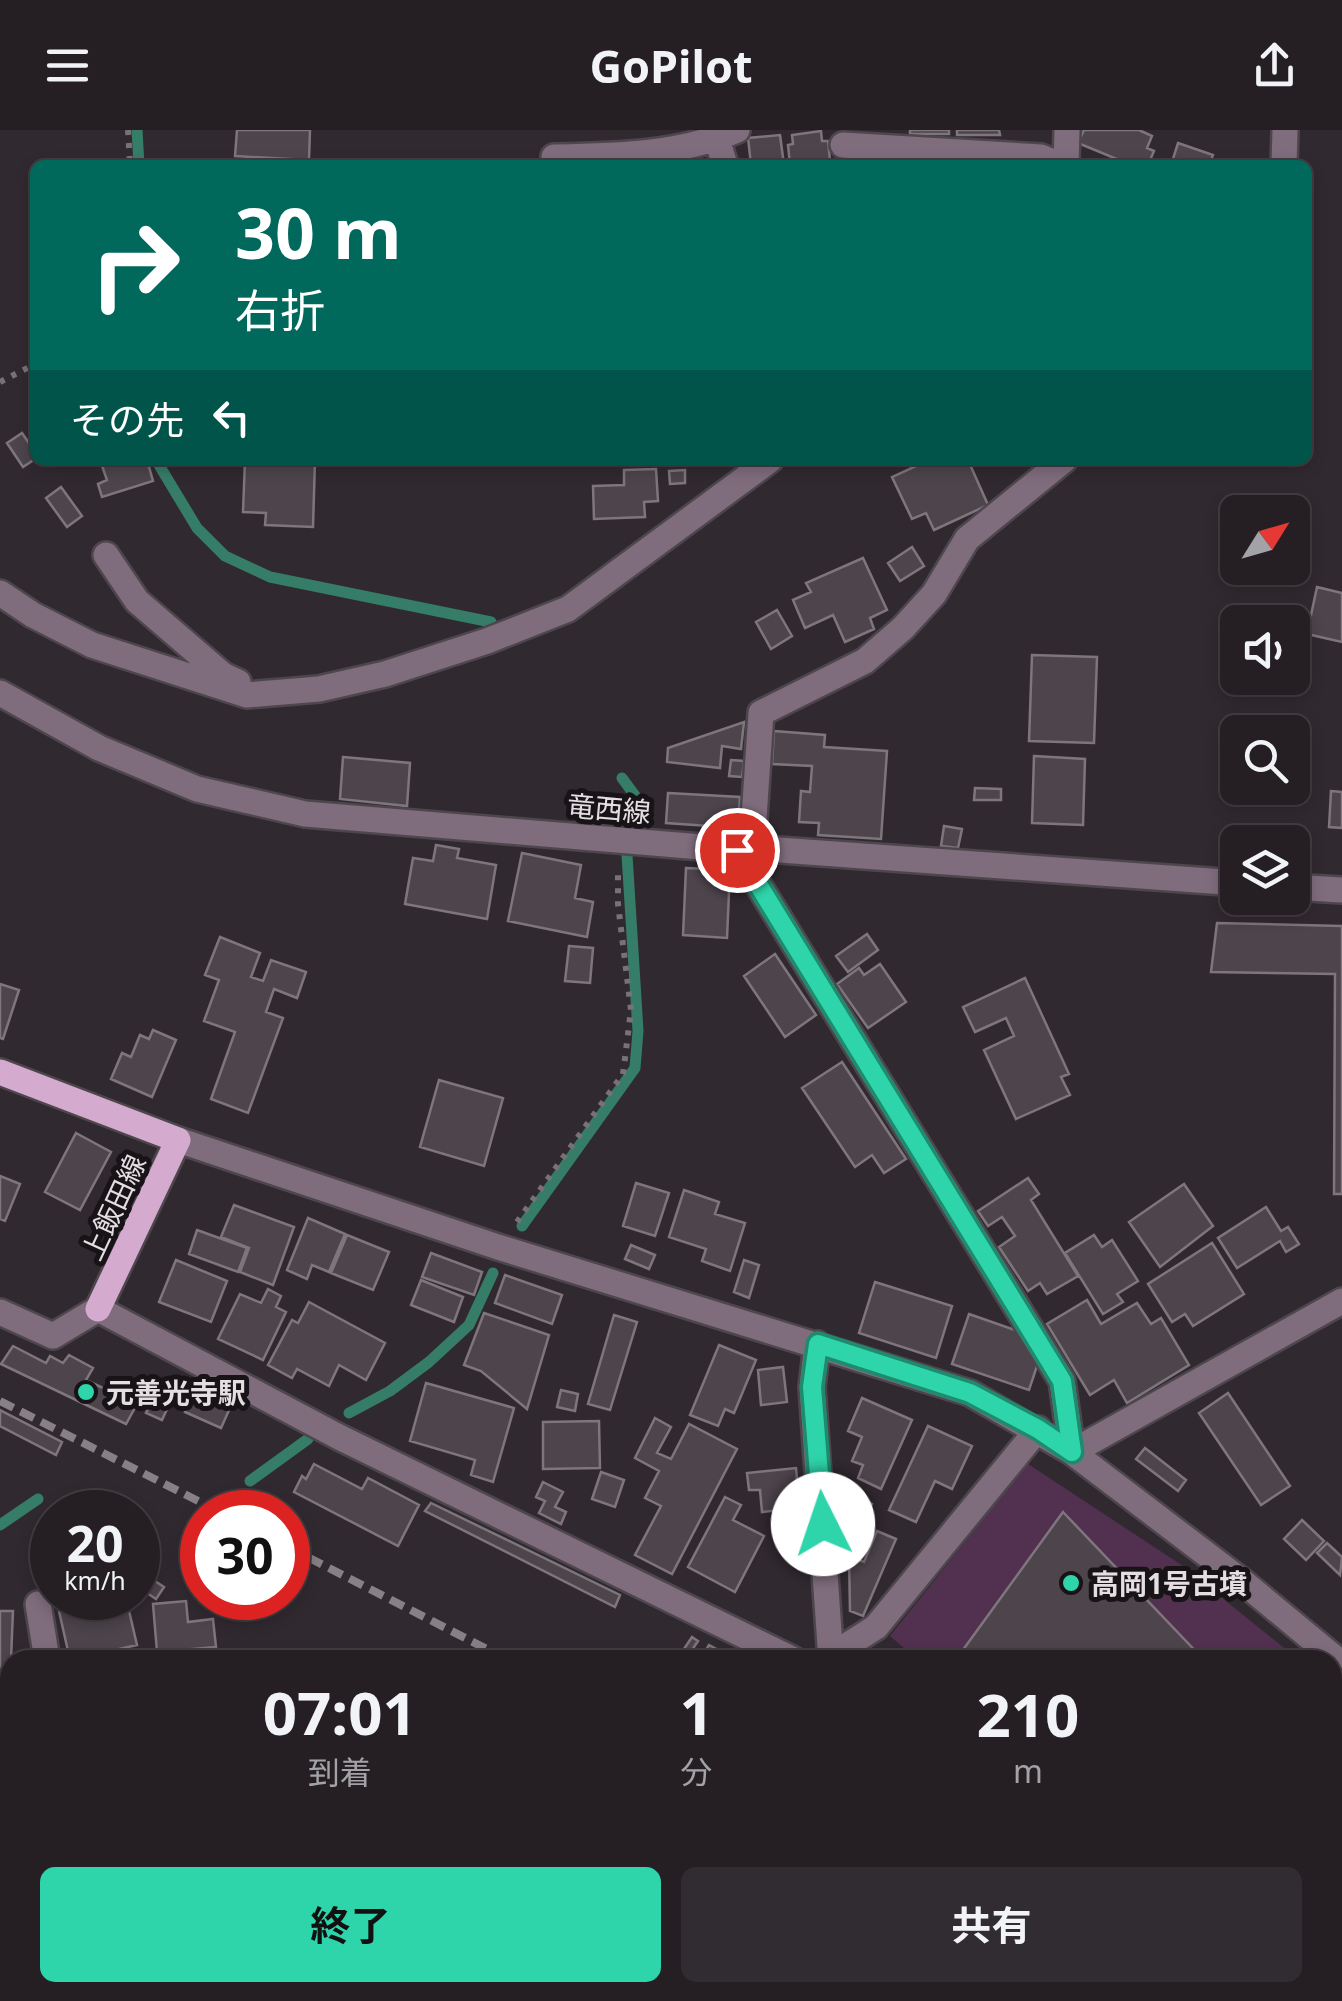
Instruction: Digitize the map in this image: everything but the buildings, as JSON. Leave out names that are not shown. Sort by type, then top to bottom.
[{"type":"main road","name":"上飯田線","points":[[0,1072],[178,1140],[98,1310]]},
{"type":"street","points":[[1064,160],[1067,130]]},
{"type":"street","points":[[1284,160],[1285,130]]},
{"type":"street","points":[[554,158],[632,156],[727,135],[725,160]]},
{"type":"street","points":[[846,147],[1049,160]]},
{"type":"street","points":[[0,593],[92,645],[247,694],[318,690],[385,674],[568,610],[763,465]]},
{"type":"street","points":[[1058,465],[967,539],[934,594],[865,662],[761,712],[745,849],[1062,1381],[1072,1452]]},
{"type":"street","points":[[106,556],[137,601],[154,617],[224,675],[260,694]]},
{"type":"street","name":"竜西線","points":[[0,693],[99,748],[197,789],[305,814],[1220,881]]},
{"type":"street","points":[[1310,887],[1342,890]]},
{"type":"street","points":[[178,1140],[498,1247],[970,1393],[1072,1452],[1325,1650]]},
{"type":"street","points":[[1072,1452],[1342,1301]]},
{"type":"street","points":[[0,1312],[53,1336],[98,1310],[339,1436],[774,1650]]},
{"type":"street","points":[[818,1344],[812,1387],[831,1650]]},
{"type":"street","points":[[843,1650],[876,1627],[906,1594],[1038,1429]]},
{"type":"street","points":[[41,1620],[45,1650]]},
{"type":"path","points":[[128,130],[130,160]]},
{"type":"path","points":[[0,382],[30,367]]},
{"type":"path","points":[[498,1247],[623,1074],[632,1010],[618,904],[618,839]]},
{"type":"shaded area","points":[[1022,1460],[1180,1564],[1287,1650],[906,1650],[890,1636],[985,1517]]},
{"type":"waterway","points":[[137,130],[139,160]]},
{"type":"waterway","points":[[159,465],[197,528],[225,556],[270,577],[491,622]]},
{"type":"waterway","points":[[622,778],[636,797],[628,823]]},
{"type":"waterway","points":[[522,1226],[635,1068],[638,1031],[627,855]]},
{"type":"waterway","points":[[349,1413],[390,1391],[469,1325],[493,1273]]},
{"type":"waterway","points":[[250,1481],[308,1439]]},
{"type":"waterway","points":[[0,1525],[30,1504]]},
{"type":"railway","points":[[0,1401],[180,1492]]},
{"type":"railway","points":[[310,1558],[489,1650]]},
{"type":"place","name":"元善光寺駅","points":[[86,1392]]},
{"type":"place","name":"高岡1号古墳","points":[[1071,1583]]},
{"type":"route","points":[[737,850],[1062,1381],[1072,1452],[970,1393],[818,1344],[812,1387],[823,1524]]}]
